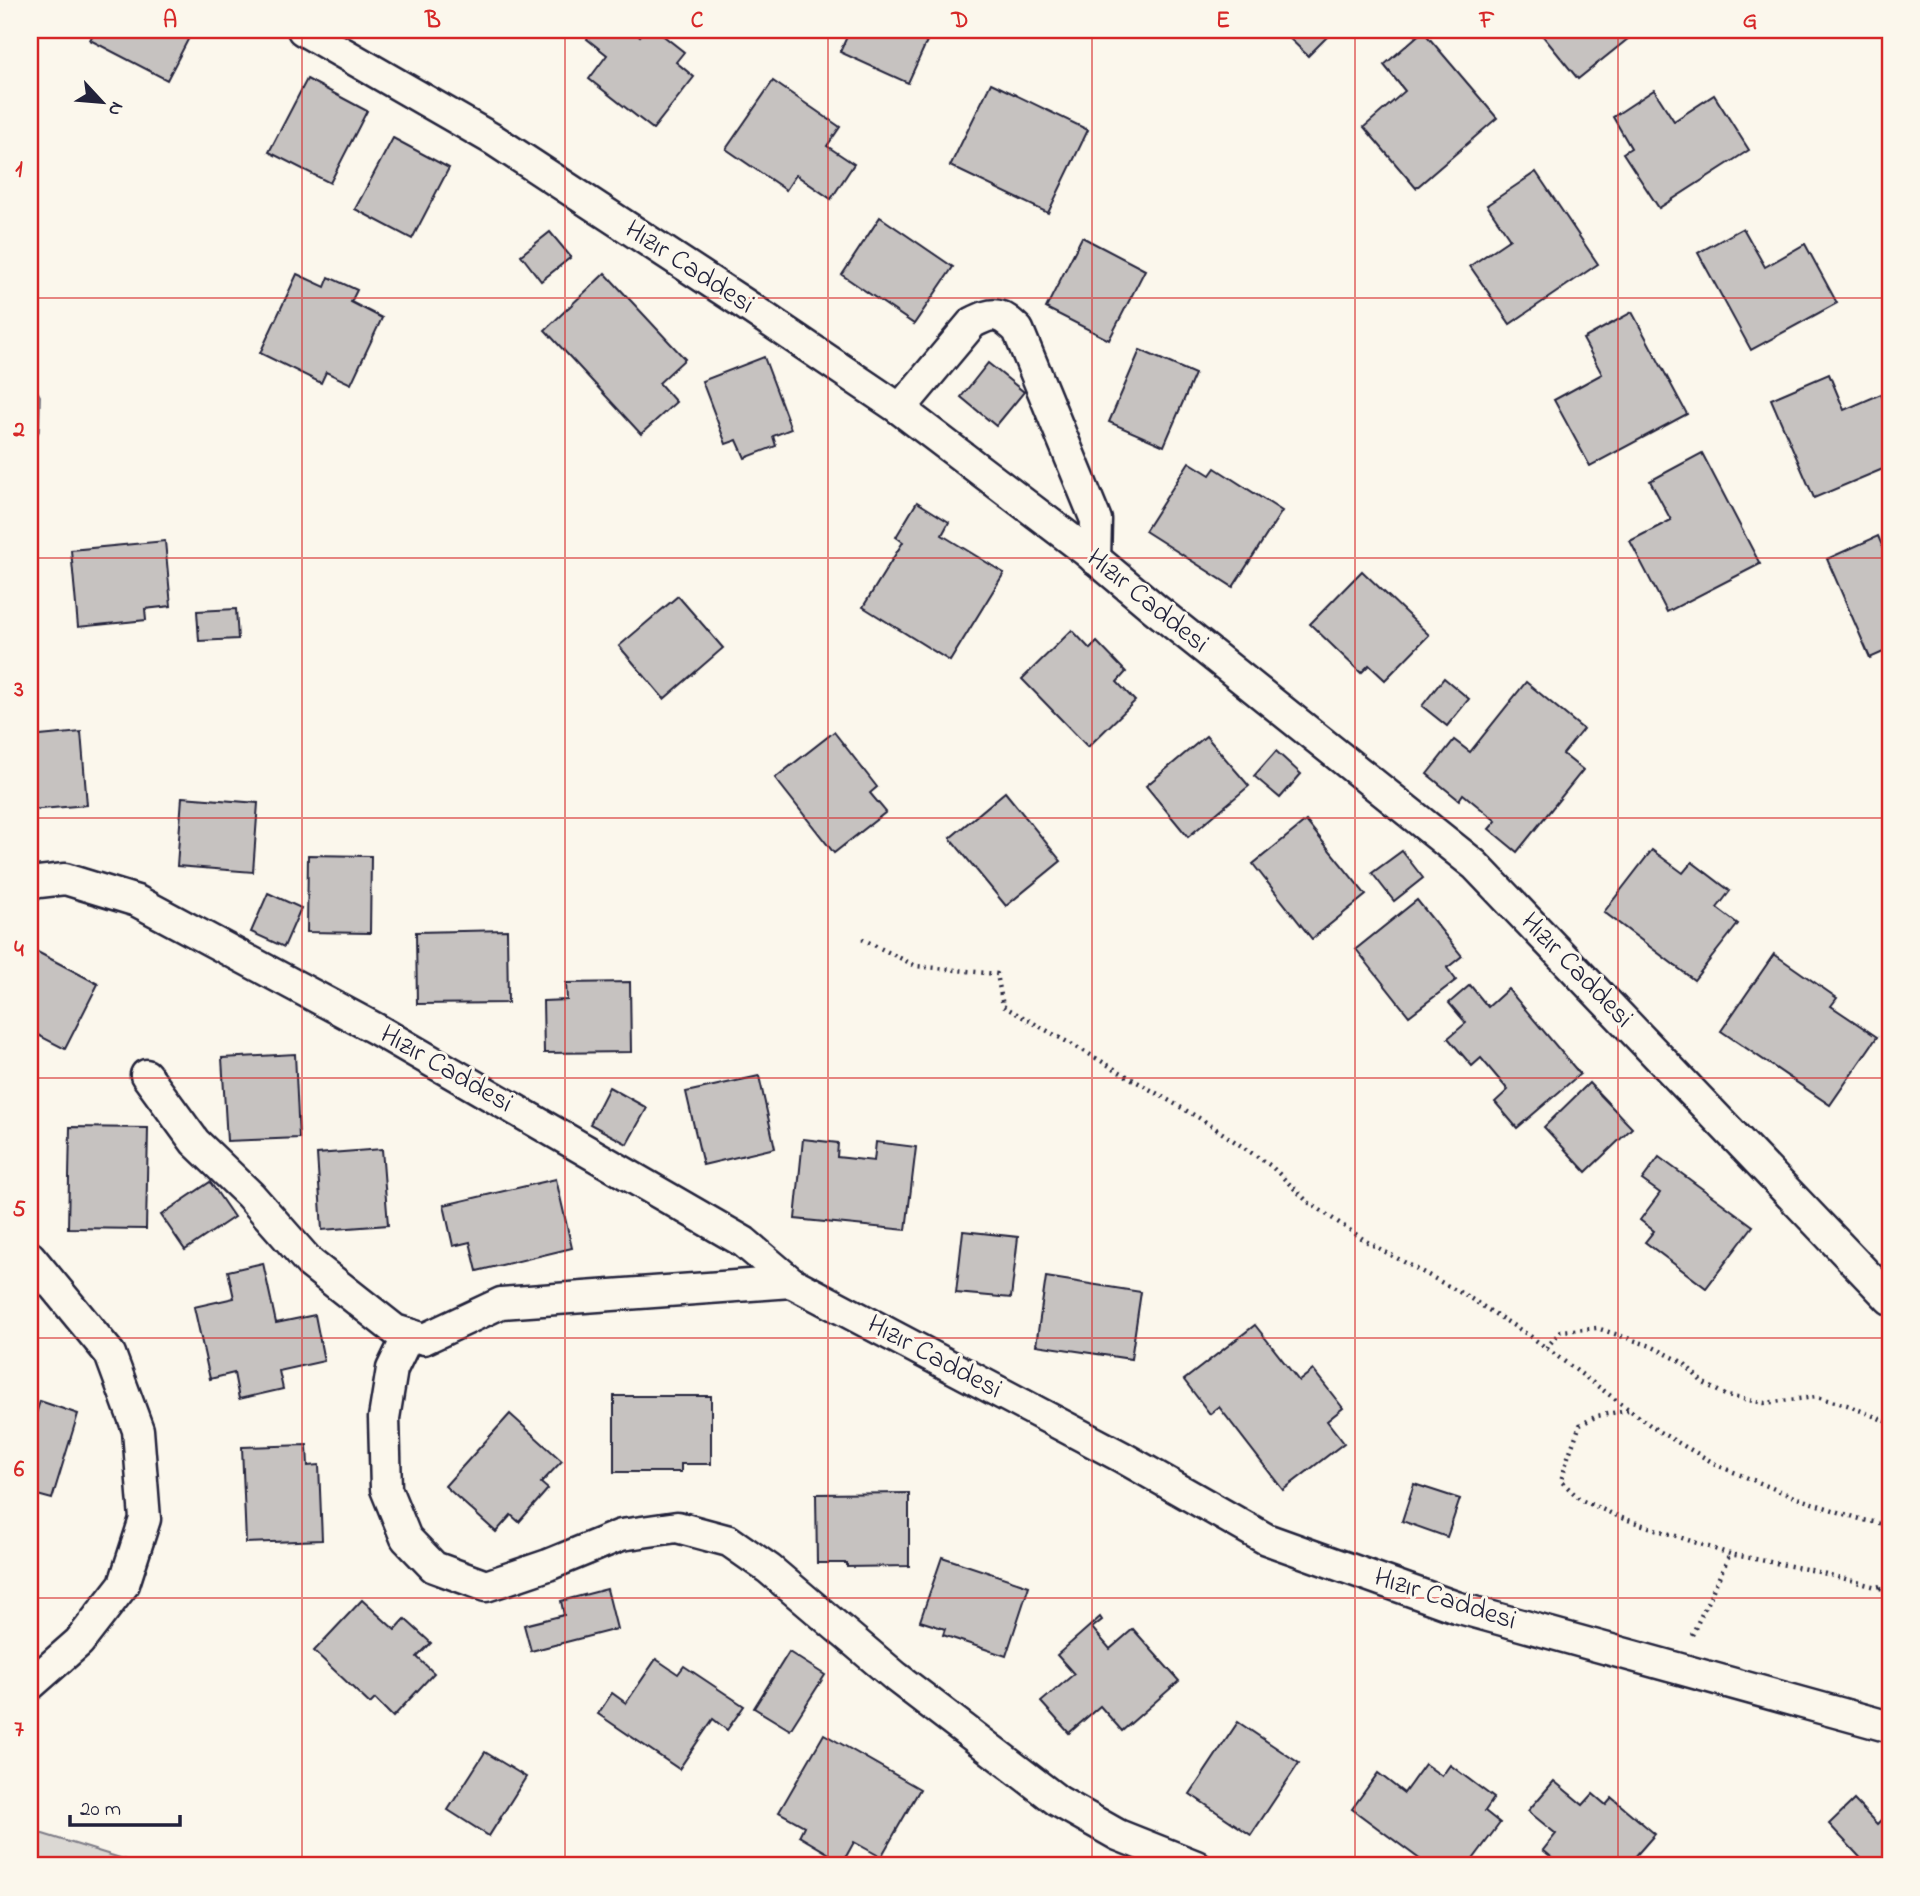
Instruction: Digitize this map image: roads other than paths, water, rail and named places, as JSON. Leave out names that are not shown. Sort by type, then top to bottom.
[{"type":"street","name":"Hızır Caddesi","points":[[303,30],[494,139],[746,305],[900,409],[1096,559],[1475,866],[1890,1299]]},
{"type":"street","points":[[900,409],[972,323],[987,315],[1004,317],[1018,330],[1096,520],[1096,559]]},
{"type":"street","name":"Hızır Caddesi","points":[[30,883],[65,879],[137,901],[185,926],[376,1029],[744,1242],[791,1282],[1122,1457],[1266,1539],[1456,1607],[1890,1727]]},
{"type":"street","points":[[146,1075],[195,1142],[250,1195],[310,1263],[395,1330],[424,1339],[502,1303],[791,1282]]},
{"type":"street","points":[[30,1257],[110,1354],[138,1430],[145,1519],[124,1584],[79,1643],[30,1685]]},
{"type":"street","points":[[409,1334],[393,1369],[384,1418],[386,1489],[407,1538],[434,1567],[486,1586],[548,1565],[621,1535],[677,1527],[729,1541],[769,1569],[896,1677],[1058,1801],[1118,1835],[1196,1866]]}]
